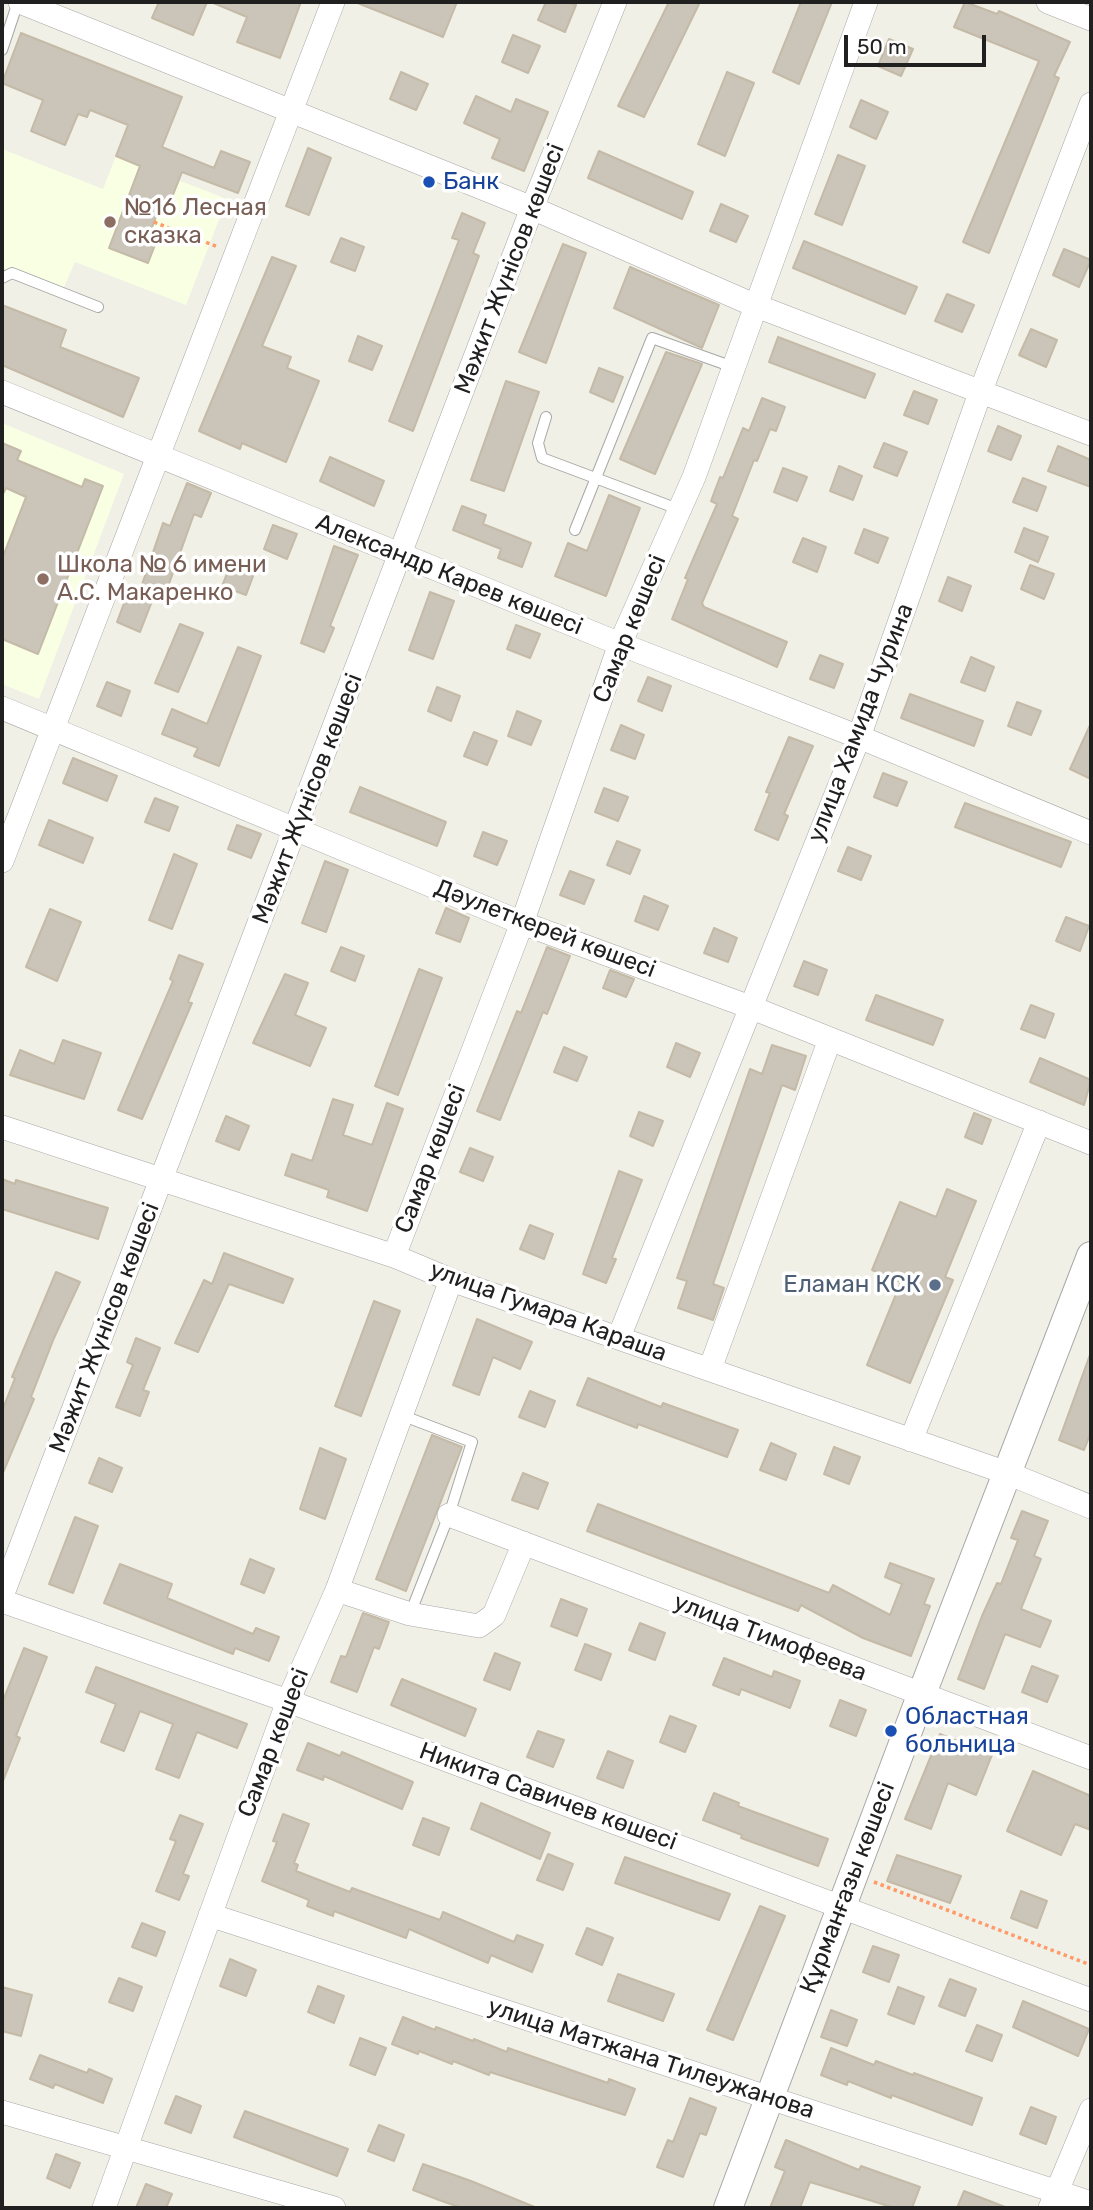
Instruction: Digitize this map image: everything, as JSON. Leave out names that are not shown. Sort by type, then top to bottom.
[{"type":"street","points":[[19,2],[56,9],[290,112],[533,208],[754,305],[1091,435]]},
{"type":"street","points":[[2,861],[332,2]]},
{"type":"street","name":"Мәжит Жүнісов көшесі","points":[[2,1598],[533,208],[615,2]]},
{"type":"street","name":"Самар көшесі","points":[[394,1256],[522,923],[620,644],[694,477],[754,305],[866,2]]},
{"type":"street","points":[[1048,2],[1091,19]]},
{"type":"street","name":"улица Хамида Чурина","points":[[619,1337],[859,737],[980,393],[1091,104]]},
{"type":"street","name":"Александр Карев көшесі","points":[[2,393],[157,458],[859,737],[1091,833]]},
{"type":"street","name":"Дәулеткерей көшесі","points":[[2,709],[522,923],[750,1007],[1091,1143]]},
{"type":"street","points":[[710,1369],[830,1039]]},
{"type":"street","points":[[911,1440],[1040,1122]]},
{"type":"street","name":"улица Гумара Караша","points":[[2,1127],[394,1256],[452,1280],[1007,1473],[1091,1507]]},
{"type":"street","name":"Құрманғазы көшесі","points":[[728,2208],[1091,1256]]},
{"type":"street","name":"Самар көшесі","points":[[104,2208],[288,1701],[337,1590],[452,1280]]},
{"type":"street","name":"улица Тимофеева","points":[[449,1515],[921,1696],[1091,1758]]},
{"type":"street","points":[[337,1590],[410,1614],[479,1626],[494,1615],[524,1544]]},
{"type":"street","name":"Никита Савичев көшесі","points":[[2,1598],[288,1701],[1091,2000]]},
{"type":"street","name":"улица Матжана Тилеужанова","points":[[210,1915],[769,2098],[1053,2200],[1091,2203]]},
{"type":"street","points":[[1053,2200],[1091,2110]]},
{"type":"street","points":[[2,2112],[334,2208]]},
{"type":"lane","points":[[2,50],[19,2]]},
{"type":"lane","points":[[2,278],[12,273],[99,307]]},
{"type":"lane","points":[[575,530],[652,338],[733,367]]},
{"type":"lane","points":[[546,417],[538,443],[542,458],[678,509]]},
{"type":"lane","points":[[401,1415],[472,1442],[449,1515],[410,1614]]},
{"type":"path","points":[[154,222],[210,244]]},
{"type":"path","points":[[854,1875],[1091,1965]]},
{"type":"shaded area","name":"№16 Лесная сказка","points":[[2,149],[103,189],[116,156],[227,199],[186,305],[75,262],[62,292],[2,268]]},
{"type":"shaded area","name":"Школа № 6 имени А.С. Макаренко","points":[[2,423],[124,474],[39,699],[2,684]]},
{"type":"building","points":[[159,2],[207,2],[193,35],[152,18]]},
{"type":"building","points":[[211,2],[301,2],[280,58],[237,42],[247,17]]},
{"type":"building","points":[[355,2],[457,2],[443,37]]},
{"type":"building","points":[[546,2],[568,2],[576,5],[565,32],[538,20]]},
{"type":"building","points":[[669,2],[700,2],[644,117],[618,106]]},
{"type":"building","points":[[801,2],[832,2],[799,84],[773,72]]},
{"type":"building","points":[[965,2],[997,14],[999,11],[1070,42],[1054,76],[1059,78],[989,253],[963,242],[1039,61],[954,27]]},
{"type":"building","points":[[21,33],[182,97],[162,147],[214,168],[221,151],[250,162],[238,193],[182,172],[169,205],[162,202],[154,222],[147,242],[155,245],[148,263],[109,248],[140,166],[116,156],[128,125],[90,110],[87,117],[78,114],[65,145],[31,131],[43,100],[2,83]]},
{"type":"building","points":[[513,35],[540,46],[528,73],[502,62]]},
{"type":"building","points":[[889,39],[913,49],[901,76],[878,66]]},
{"type":"building","points":[[401,72],[428,84],[416,110],[390,99]]},
{"type":"building","points":[[727,72],[754,83],[725,156],[698,144]]},
{"type":"building","points":[[476,96],[511,112],[516,99],[548,112],[524,171],[492,158],[500,139],[464,123]]},
{"type":"building","points":[[861,100],[888,112],[876,139],[850,127]]},
{"type":"building","points":[[308,148],[331,158],[309,215],[286,206]]},
{"type":"building","points":[[599,151],[693,192],[682,219],[588,178]]},
{"type":"building","points":[[838,155],[865,166],[842,225],[815,214]]},
{"type":"building","points":[[721,204],[748,216],[736,242],[710,231]]},
{"type":"building","points":[[462,213],[485,223],[473,253],[479,256],[413,431],[389,421],[459,240],[452,238]]},
{"type":"building","points":[[341,238],[364,247],[355,271],[331,262]]},
{"type":"building","points":[[804,241],[917,287],[905,314],[793,268]]},
{"type":"building","points":[[563,244],[586,253],[546,363],[519,352]]},
{"type":"building","points":[[1064,249],[1091,260],[1079,287],[1053,275]]},
{"type":"building","points":[[272,257],[296,266],[262,346],[291,357],[287,368],[319,381],[286,462],[242,443],[240,449],[199,431]]},
{"type":"building","points":[[630,267],[719,305],[702,348],[614,308]]},
{"type":"building","points":[[947,294],[974,305],[962,332],[935,321]]},
{"type":"building","points":[[2,305],[66,330],[60,347],[139,378],[123,417],[2,365]]},
{"type":"building","points":[[1031,329],[1057,340],[1046,367],[1019,355]]},
{"type":"building","points":[[358,336],[382,346],[372,370],[349,361]]},
{"type":"building","points":[[778,337],[875,374],[865,398],[769,362]]},
{"type":"building","points":[[666,352],[702,364],[655,474],[620,459]]},
{"type":"building","points":[[599,368],[623,377],[613,402],[590,392]]},
{"type":"building","points":[[506,381],[539,392],[504,491],[471,480]]},
{"type":"building","points":[[914,391],[937,400],[928,424],[904,415]]},
{"type":"building","points":[[762,398],[785,407],[776,431],[770,429],[757,461],[754,460],[732,516],[738,519],[702,603],[704,607],[787,642],[777,667],[672,619],[688,579],[685,578],[717,504],[711,501],[720,477],[723,478],[743,428],[749,431]]},
{"type":"building","points":[[998,426],[1021,436],[1011,460],[988,451]]},
{"type":"building","points":[[2,443],[21,451],[17,460],[82,487],[85,479],[103,486],[38,654],[2,639],[2,559],[26,497],[6,488],[2,496]]},
{"type":"building","points":[[884,443],[907,452],[897,476],[874,467]]},
{"type":"building","points":[[1058,446],[1091,460],[1091,487],[1048,471]]},
{"type":"building","points":[[330,457],[384,481],[374,506],[320,481]]},
{"type":"building","points":[[839,466],[862,476],[853,500],[830,491]]},
{"type":"building","points":[[783,468],[807,477],[797,501],[774,492]]},
{"type":"building","points":[[1023,478],[1046,487],[1037,511],[1013,502]]},
{"type":"building","points":[[187,483],[211,493],[201,517],[194,514],[165,595],[156,591],[140,632],[117,622],[126,598],[136,602],[163,523],[170,526]]},
{"type":"building","points":[[609,495],[640,508],[606,596],[555,576],[568,543],[587,551]]},
{"type":"building","points":[[462,506],[486,515],[483,524],[531,543],[522,567],[498,558],[501,549],[453,530]]},
{"type":"building","points":[[273,525],[297,534],[287,559],[264,549]]},
{"type":"building","points":[[1024,528],[1048,537],[1038,562],[1015,552]]},
{"type":"building","points":[[864,529],[888,538],[878,563],[855,553]]},
{"type":"building","points":[[803,538],[826,547],[817,572],[793,562]]},
{"type":"building","points":[[334,546],[358,555],[330,626],[334,628],[324,652],[301,643]]},
{"type":"building","points":[[232,561],[255,571],[246,595],[222,586]]},
{"type":"building","points":[[1030,565],[1054,574],[1044,599],[1021,589]]},
{"type":"building","points":[[948,577],[971,586],[962,611],[939,601]]},
{"type":"building","points":[[430,592],[454,601],[433,659],[409,650]]},
{"type":"building","points":[[180,624],[203,633],[178,692],[155,683]]},
{"type":"building","points":[[516,625],[540,634],[530,658],[507,649]]},
{"type":"building","points":[[238,647],[261,656],[219,766],[194,756],[198,748],[162,734],[172,709],[207,724]]},
{"type":"building","points":[[820,655],[843,664],[834,688],[810,679]]},
{"type":"building","points":[[971,657],[994,667],[985,691],[961,682]]},
{"type":"building","points":[[648,677],[671,686],[662,711],[638,701]]},
{"type":"building","points":[[107,682],[130,691],[121,716],[97,706]]},
{"type":"building","points":[[437,687],[460,696],[451,721],[428,711]]},
{"type":"building","points":[[910,694],[983,721],[974,746],[901,718]]},
{"type":"building","points":[[1017,702],[1041,711],[1031,735],[1008,726]]},
{"type":"building","points":[[517,711],[541,721],[531,745],[508,736]]},
{"type":"building","points":[[1091,723],[1091,779],[1070,769]]},
{"type":"building","points":[[621,725],[644,735],[635,759],[611,750]]},
{"type":"building","points":[[474,732],[497,741],[487,765],[464,756]]},
{"type":"building","points":[[789,737],[813,746],[784,814],[788,816],[778,840],[755,830],[770,793],[766,792]]},
{"type":"building","points":[[73,758],[117,776],[107,801],[63,783]]},
{"type":"building","points":[[883,773],[907,782],[897,806],[874,797]]},
{"type":"building","points":[[360,787],[446,822],[437,846],[350,812]]},
{"type":"building","points":[[604,788],[628,797],[618,821],[595,812]]},
{"type":"building","points":[[155,798],[178,807],[169,831],[145,822]]},
{"type":"building","points":[[965,803],[1071,842],[1061,867],[955,827]]},
{"type":"building","points":[[49,820],[93,838],[83,863],[39,845]]},
{"type":"building","points":[[237,825],[261,834],[251,858],[228,849]]},
{"type":"building","points":[[483,832],[507,841],[497,865],[474,856]]},
{"type":"building","points":[[617,841],[640,850],[630,874],[607,865]]},
{"type":"building","points":[[848,847],[871,856],[861,880],[838,871]]},
{"type":"building","points":[[174,854],[197,864],[172,929],[149,920]]},
{"type":"building","points":[[325,861],[348,870],[326,932],[302,923]]},
{"type":"building","points":[[570,871],[594,880],[584,904],[560,895]]},
{"type":"building","points":[[644,896],[668,906],[658,930],[635,921]]},
{"type":"building","points":[[446,908],[469,918],[460,942],[436,933]]},
{"type":"building","points":[[50,909],[81,922],[57,981],[26,967]]},
{"type":"building","points":[[1066,917],[1089,926],[1080,951],[1056,941]]},
{"type":"building","points":[[714,928],[737,938],[728,962],[704,953]]},
{"type":"building","points":[[341,947],[364,956],[355,981],[331,971]]},
{"type":"building","points":[[547,947],[570,956],[547,1014],[543,1012],[500,1120],[477,1111],[517,1011],[521,1013]]},
{"type":"building","points":[[179,955],[203,964],[188,1002],[192,1003],[142,1119],[118,1110],[173,981],[170,979]]},
{"type":"building","points":[[804,961],[827,970],[818,995],[794,986]]},
{"type":"building","points":[[419,969],[442,978],[398,1095],[375,1086]]},
{"type":"building","points":[[610,970],[634,979],[626,997],[603,988]]},
{"type":"building","points":[[285,974],[308,983],[295,1015],[326,1028],[310,1066],[253,1043]]},
{"type":"building","points":[[876,995],[943,1020],[933,1045],[866,1020]]},
{"type":"building","points":[[1031,1005],[1054,1014],[1045,1038],[1021,1029]]},
{"type":"building","points":[[63,1040],[101,1053],[84,1099],[10,1075],[20,1050],[54,1064]]},
{"type":"building","points":[[676,1043],[700,1053],[690,1077],[667,1067]]},
{"type":"building","points":[[772,1045],[806,1056],[795,1090],[782,1085],[713,1284],[724,1288],[713,1320],[678,1308],[687,1281],[677,1278],[750,1069],[762,1074]]},
{"type":"building","points":[[564,1047],[587,1057],[577,1081],[554,1072]]},
{"type":"building","points":[[1040,1058],[1091,1080],[1084,1105],[1030,1082]]},
{"type":"building","points":[[333,1099],[353,1105],[343,1135],[372,1145],[387,1103],[403,1109],[367,1211],[327,1197],[329,1190],[285,1175],[292,1154],[312,1161]]},
{"type":"building","points":[[639,1112],[663,1121],[653,1146],[630,1136]]},
{"type":"building","points":[[974,1113],[991,1120],[982,1144],[965,1137]]},
{"type":"building","points":[[226,1116],[249,1126],[239,1150],[216,1141]]},
{"type":"building","points":[[470,1148],[493,1157],[483,1181],[460,1172]]},
{"type":"building","points":[[619,1171],[642,1180],[612,1258],[616,1259],[606,1283],[583,1274]]},
{"type":"building","points":[[2,1179],[15,1184],[16,1180],[108,1208],[98,1239],[2,1209]]},
{"type":"building","points":[[947,1189],[976,1201],[945,1277],[953,1280],[910,1383],[867,1365],[901,1282],[872,1270],[900,1202],[936,1217]]},
{"type":"building","points":[[530,1225],[553,1234],[544,1259],[520,1249]]},
{"type":"building","points":[[224,1253],[293,1279],[283,1303],[229,1284],[198,1352],[175,1343],[204,1280],[212,1284]]},
{"type":"building","points":[[56,1272],[80,1282],[54,1338],[31,1397],[34,1399],[2,1475],[2,1411],[15,1378],[12,1377]]},
{"type":"building","points":[[374,1301],[400,1311],[361,1416],[335,1406]]},
{"type":"building","points":[[477,1319],[532,1342],[520,1369],[493,1357],[479,1395],[453,1385]]},
{"type":"building","points":[[136,1338],[160,1348],[143,1390],[149,1392],[140,1416],[116,1407],[133,1365],[127,1362]]},
{"type":"building","points":[[1091,1352],[1091,1432],[1084,1450],[1059,1440]]},
{"type":"building","points":[[588,1378],[661,1407],[663,1403],[738,1430],[727,1457],[577,1405]]},
{"type":"building","points":[[530,1391],[555,1401],[545,1427],[519,1417]]},
{"type":"building","points":[[432,1435],[462,1447],[406,1591],[376,1579]]},
{"type":"building","points":[[771,1443],[796,1454],[786,1480],[760,1470]]},
{"type":"building","points":[[834,1447],[860,1457],[849,1484],[824,1474]]},
{"type":"building","points":[[320,1448],[346,1459],[325,1519],[300,1509]]},
{"type":"building","points":[[99,1458],[122,1468],[112,1492],[89,1483]]},
{"type":"building","points":[[523,1473],[548,1483],[538,1509],[512,1500]]},
{"type":"building","points":[[598,1504],[829,1593],[833,1585],[890,1615],[902,1584],[885,1577],[890,1563],[934,1579],[924,1604],[930,1606],[911,1656],[863,1638],[801,1605],[798,1611],[587,1531]]},
{"type":"building","points":[[1022,1511],[1048,1521],[1034,1556],[1041,1559],[1021,1609],[1051,1621],[1040,1647],[1005,1634],[984,1689],[958,1679],[982,1616],[997,1583],[1001,1584],[1018,1540],[1011,1538]]},
{"type":"building","points":[[75,1517],[98,1526],[73,1593],[49,1584]]},
{"type":"building","points":[[250,1559],[274,1569],[264,1593],[241,1584]]},
{"type":"building","points":[[120,1564],[172,1584],[167,1598],[253,1634],[256,1628],[279,1637],[269,1661],[235,1648],[233,1654],[104,1603]]},
{"type":"building","points":[[561,1599],[587,1609],[577,1636],[551,1626]]},
{"type":"building","points":[[363,1613],[389,1622],[379,1649],[374,1647],[357,1692],[331,1682],[341,1656],[346,1657]]},
{"type":"building","points":[[640,1623],[665,1633],[655,1660],[629,1650]]},
{"type":"building","points":[[585,1644],[611,1654],[601,1680],[575,1670]]},
{"type":"building","points":[[24,1648],[47,1657],[16,1736],[20,1738],[3,1781],[2,1703]]},
{"type":"building","points":[[495,1653],[520,1663],[510,1690],[484,1680]]},
{"type":"building","points":[[724,1658],[772,1677],[774,1671],[800,1681],[790,1708],[741,1689],[739,1695],[713,1685]]},
{"type":"building","points":[[1032,1666],[1058,1676],[1047,1702],[1022,1692]]},
{"type":"building","points":[[96,1667],[247,1724],[237,1748],[197,1732],[179,1778],[156,1769],[173,1724],[140,1711],[124,1751],[101,1742],[116,1704],[86,1692]]},
{"type":"building","points":[[402,1679],[476,1709],[465,1736],[391,1705]]},
{"type":"building","points":[[840,1700],[866,1710],[856,1736],[830,1726]]},
{"type":"building","points":[[670,1716],[696,1726],[685,1752],[660,1742]]},
{"type":"building","points":[[538,1731],[564,1740],[553,1767],[527,1757]]},
{"type":"building","points":[[940,1734],[992,1755],[976,1795],[948,1783],[931,1829],[905,1819]]},
{"type":"building","points":[[308,1743],[340,1756],[342,1752],[413,1782],[402,1809],[324,1776],[323,1780],[297,1770]]},
{"type":"building","points":[[608,1751],[633,1761],[623,1788],[597,1778]]},
{"type":"building","points":[[1033,1771],[1091,1796],[1091,1830],[1075,1824],[1061,1855],[1007,1831]]},
{"type":"building","points":[[714,1793],[739,1803],[738,1806],[828,1839],[818,1866],[741,1838],[742,1835],[703,1820]]},
{"type":"building","points":[[481,1803],[550,1833],[540,1859],[471,1829]]},
{"type":"building","points":[[283,1814],[309,1824],[294,1863],[298,1865],[296,1871],[350,1892],[352,1888],[440,1920],[443,1912],[514,1942],[517,1935],[543,1945],[532,1972],[491,1955],[488,1963],[409,1929],[406,1938],[334,1911],[333,1916],[307,1906],[309,1900],[262,1881],[277,1842],[273,1841]]},
{"type":"building","points":[[180,1815],[203,1824],[183,1874],[189,1876],[179,1900],[156,1891],[176,1841],[170,1839]]},
{"type":"building","points":[[423,1818],[449,1828],[439,1855],[413,1845]]},
{"type":"building","points":[[548,1854],[573,1864],[563,1890],[537,1880]]},
{"type":"building","points":[[897,1855],[961,1876],[950,1903],[887,1881]]},
{"type":"building","points":[[625,1857],[730,1894],[719,1920],[615,1883]]},
{"type":"building","points":[[1021,1891],[1047,1901],[1037,1928],[1011,1918]]},
{"type":"building","points":[[760,1906],[785,1916],[733,2040],[707,2030]]},
{"type":"building","points":[[142,1923],[165,1932],[156,1956],[132,1947]]},
{"type":"building","points":[[587,1928],[613,1938],[602,1965],[576,1954]]},
{"type":"building","points":[[873,1946],[899,1955],[889,1982],[863,1972]]},
{"type":"building","points":[[230,1959],[256,1970],[246,1996],[220,1986]]},
{"type":"building","points":[[618,1974],[674,1994],[663,2021],[608,2001]]},
{"type":"building","points":[[119,1978],[142,1987],[133,2011],[109,2002]]},
{"type":"building","points":[[950,1979],[976,1989],[965,2016],[939,2006]]},
{"type":"building","points":[[318,1986],[344,1996],[334,2023],[308,2012]]},
{"type":"building","points":[[2,1987],[32,1995],[21,2036],[2,2031]]},
{"type":"building","points":[[898,1987],[924,1997],[914,2024],[888,2014]]},
{"type":"building","points":[[1023,2001],[1089,2029],[1078,2056],[1013,2027]]},
{"type":"building","points":[[831,2010],[857,2020],[847,2046],[821,2037]]},
{"type":"building","points":[[403,2017],[435,2030],[436,2027],[507,2052],[508,2048],[608,2083],[609,2079],[635,2089],[625,2115],[490,2072],[489,2075],[453,2061],[452,2064],[419,2051],[418,2054],[392,2044]]},
{"type":"building","points":[[977,2025],[1002,2035],[992,2061],[966,2051]]},
{"type":"building","points":[[360,2038],[386,2048],[375,2075],[350,2065]]},
{"type":"building","points":[[831,2048],[874,2065],[876,2061],[982,2098],[972,2125],[892,2095],[891,2098],[848,2081],[847,2085],[821,2075]]},
{"type":"building","points":[[40,2055],[87,2073],[89,2069],[112,2079],[103,2103],[55,2084],[53,2088],[30,2079]]},
{"type":"building","points":[[176,2096],[201,2106],[191,2133],[165,2123]]},
{"type":"building","points":[[690,2098],[716,2108],[706,2135],[700,2133],[683,2177],[657,2167],[668,2140],[673,2142]]},
{"type":"building","points":[[1031,2107],[1056,2117],[1046,2144],[1020,2134]]},
{"type":"building","points":[[245,2111],[348,2149],[337,2176],[234,2137]]},
{"type":"building","points":[[379,2125],[404,2135],[394,2161],[368,2151]]},
{"type":"building","points":[[786,2140],[859,2170],[861,2166],[920,2187],[912,2208],[895,2208],[810,2182],[800,2208],[770,2208],[785,2171],[775,2167]]},
{"type":"building","points":[[56,2154],[80,2163],[70,2188],[47,2178]]},
{"type":"building","points":[[423,2164],[537,2208],[462,2208],[413,2190]]},
{"type":"building","points":[[146,2184],[172,2194],[166,2208],[136,2208]]},
{"type":"building","points":[[964,2191],[1005,2207],[957,2208]]},
{"type":"place","name":"Банк","points":[[429,182]]},
{"type":"place","name":"№16 Лесная сказка","points":[[110,222]]},
{"type":"place","name":"Школа № 6 имени А.С. Макаренко","points":[[43,579]]},
{"type":"place","name":"Еламан КСК","points":[[935,1285]]},
{"type":"place","name":"Областная больница","points":[[891,1731]]}]
